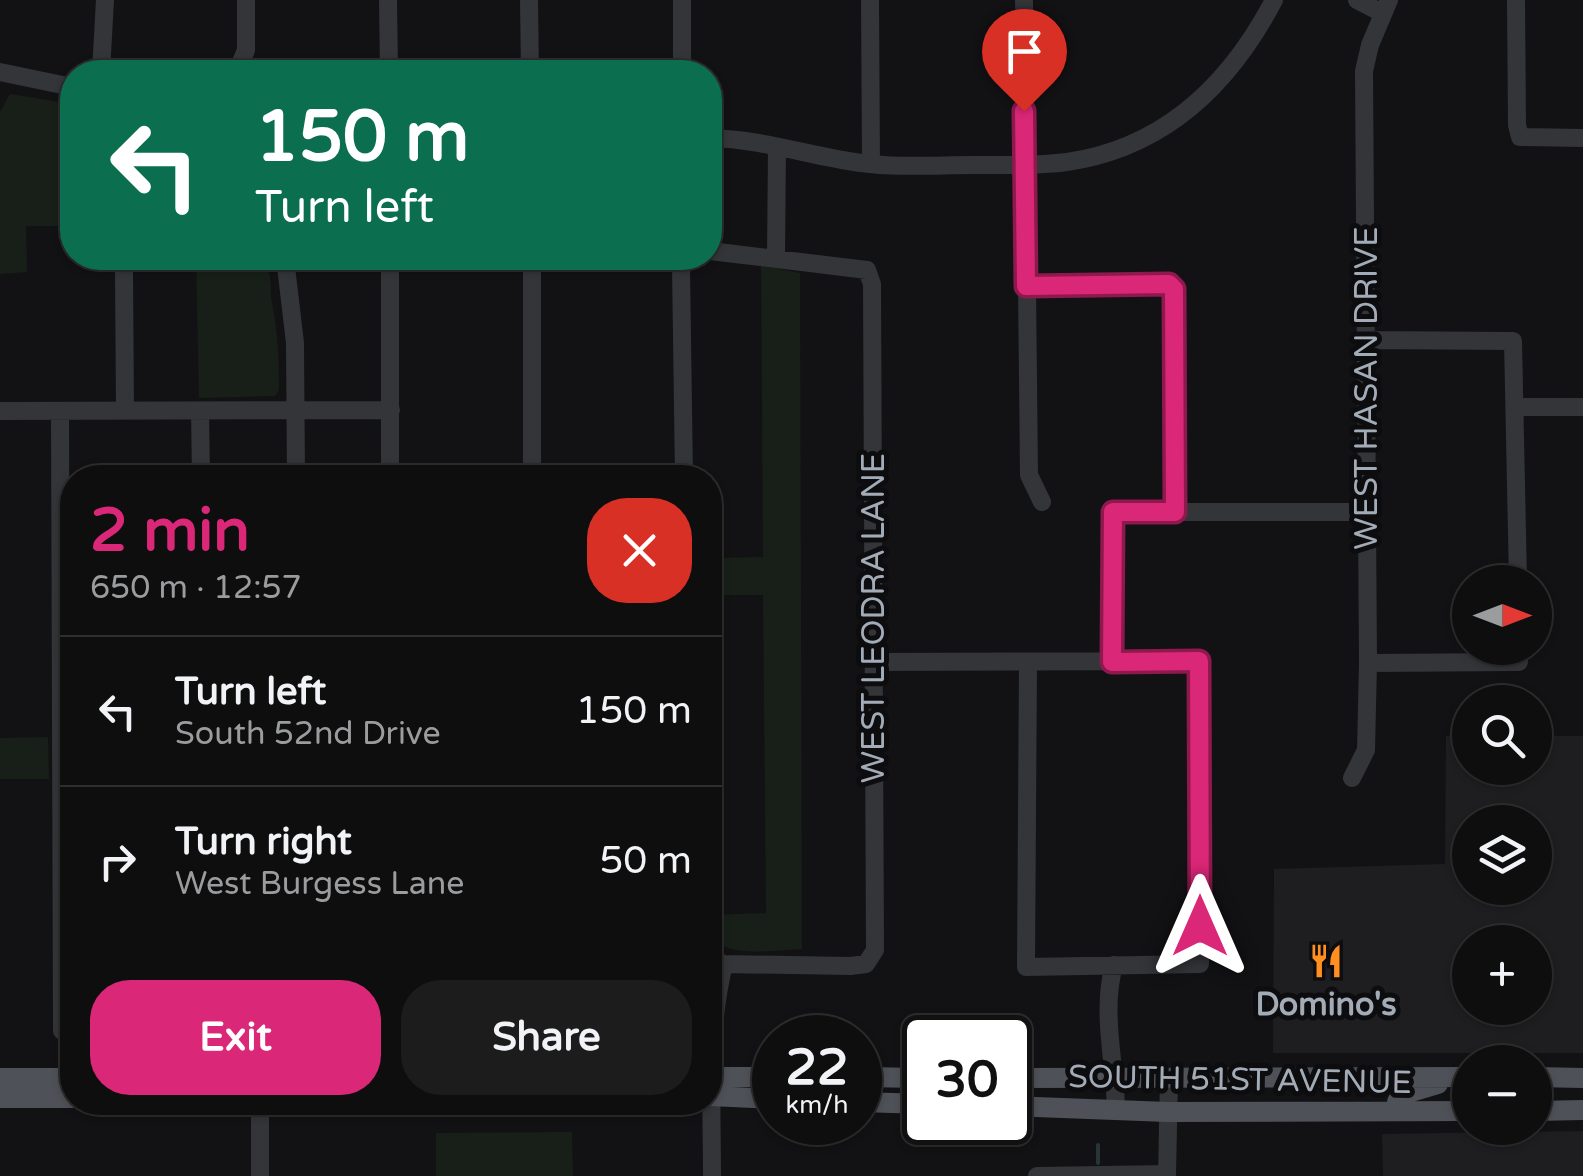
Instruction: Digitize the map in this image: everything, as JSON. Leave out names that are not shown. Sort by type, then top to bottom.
[{"type":"main road","name":"SOUTH 51ST AVENUE","points":[[1032,1078],[1452,1077]]},
{"type":"main road","points":[[0,1078],[60,1078]]},
{"type":"main road","points":[[1552,1078],[1583,1078]]},
{"type":"main road","points":[[722,1084],[752,1080]]},
{"type":"main road","points":[[1398,1111],[1401,1095],[1452,1080]]},
{"type":"main road","points":[[722,1088],[752,1094]]},
{"type":"main road","points":[[0,1098],[60,1098]]},
{"type":"main road","name":"SOUTH 51ST AVENUE","points":[[1032,1107],[1168,1112],[1452,1111]]},
{"type":"main road","points":[[1552,1110],[1583,1110]]},
{"type":"street","points":[[102,60],[105,0]]},
{"type":"street","points":[[241,60],[246,50],[246,0]]},
{"type":"street","points":[[388,0],[389,60]]},
{"type":"street","points":[[529,0],[530,60]]},
{"type":"street","points":[[682,0],[682,60]]},
{"type":"street","points":[[870,0],[871,164]]},
{"type":"street","points":[[1024,0],[1030,475],[1042,502]]},
{"type":"street","points":[[722,140],[871,164],[1024,165],[1088,158],[1142,139],[1201,101],[1249,46],[1274,0]]},
{"type":"street","points":[[1357,0],[1386,6]]},
{"type":"street","points":[[1516,0],[1520,136],[1583,138]]},
{"type":"street","name":"WEST HASAN DRIVE","points":[[1352,778],[1366,750],[1368,663],[1364,71],[1386,6]]},
{"type":"street","points":[[0,72],[60,84]]},
{"type":"street","points":[[722,251],[776,258],[776,147]]},
{"type":"street","name":"WEST LEODRA LANE","points":[[722,961],[866,964],[874,950],[872,284],[868,270],[776,258]]},
{"type":"street","points":[[124,270],[125,410]]},
{"type":"street","points":[[282,270],[296,343],[296,465]]},
{"type":"street","points":[[390,270],[390,465]]},
{"type":"street","points":[[532,270],[532,465]]},
{"type":"street","points":[[681,270],[684,465]]},
{"type":"street","points":[[1026,286],[1172,286],[1175,512]]},
{"type":"street","points":[[1366,340],[1514,341],[1518,565]]},
{"type":"street","points":[[1517,407],[1583,407]]},
{"type":"street","points":[[200,410],[200,465]]},
{"type":"street","points":[[0,411],[391,410]]},
{"type":"street","points":[[60,411],[61,465]]},
{"type":"street","points":[[1112,662],[1113,512],[1368,512]]},
{"type":"street","points":[[1368,663],[1452,659]]},
{"type":"street","points":[[873,662],[1199,661],[1200,964],[1026,966],[1028,662]]},
{"type":"street","points":[[1114,965],[1109,983],[1109,1018],[1116,1110]]},
{"type":"street","points":[[1037,1176],[1168,1175],[1169,1077]]},
{"type":"street","points":[[260,1115],[260,1176]]},
{"type":"street","points":[[711,1115],[712,1176]]},
{"type":"shaded area","points":[[10,94],[60,102],[60,226],[26,226],[27,272],[0,274],[0,112]]},
{"type":"shaded area","points":[[761,265],[800,273],[802,949],[753,952],[722,945],[722,915],[766,913],[763,595],[722,595],[722,558],[763,557]]},
{"type":"shaded area","points":[[196,270],[268,270],[279,390],[275,396],[199,398]]},
{"type":"shaded area","points":[[1446,736],[1452,736],[1452,785],[1552,785],[1552,736],[1583,736],[1583,1053],[1552,1053],[1552,1045],[1452,1045],[1452,1053],[1273,1053],[1274,869],[1445,864]]},
{"type":"shaded area","points":[[48,737],[49,779],[0,779],[0,738]]},
{"type":"shaded area","points":[[1552,1131],[1583,1131],[1583,1176],[1383,1176],[1382,1134],[1452,1133],[1452,1145],[1552,1145]]},
{"type":"shaded area","points":[[572,1132],[573,1176],[436,1176],[436,1133]]},
{"type":"waterway","points":[[1098,1145],[1098,1163]]},
{"type":"place","name":"Domino's","points":[[1326,961]]},
{"type":"route","points":[[1024,111],[1026,286],[1169,284],[1174,289],[1175,512],[1113,512],[1112,662],[1199,661],[1200,926]]}]
